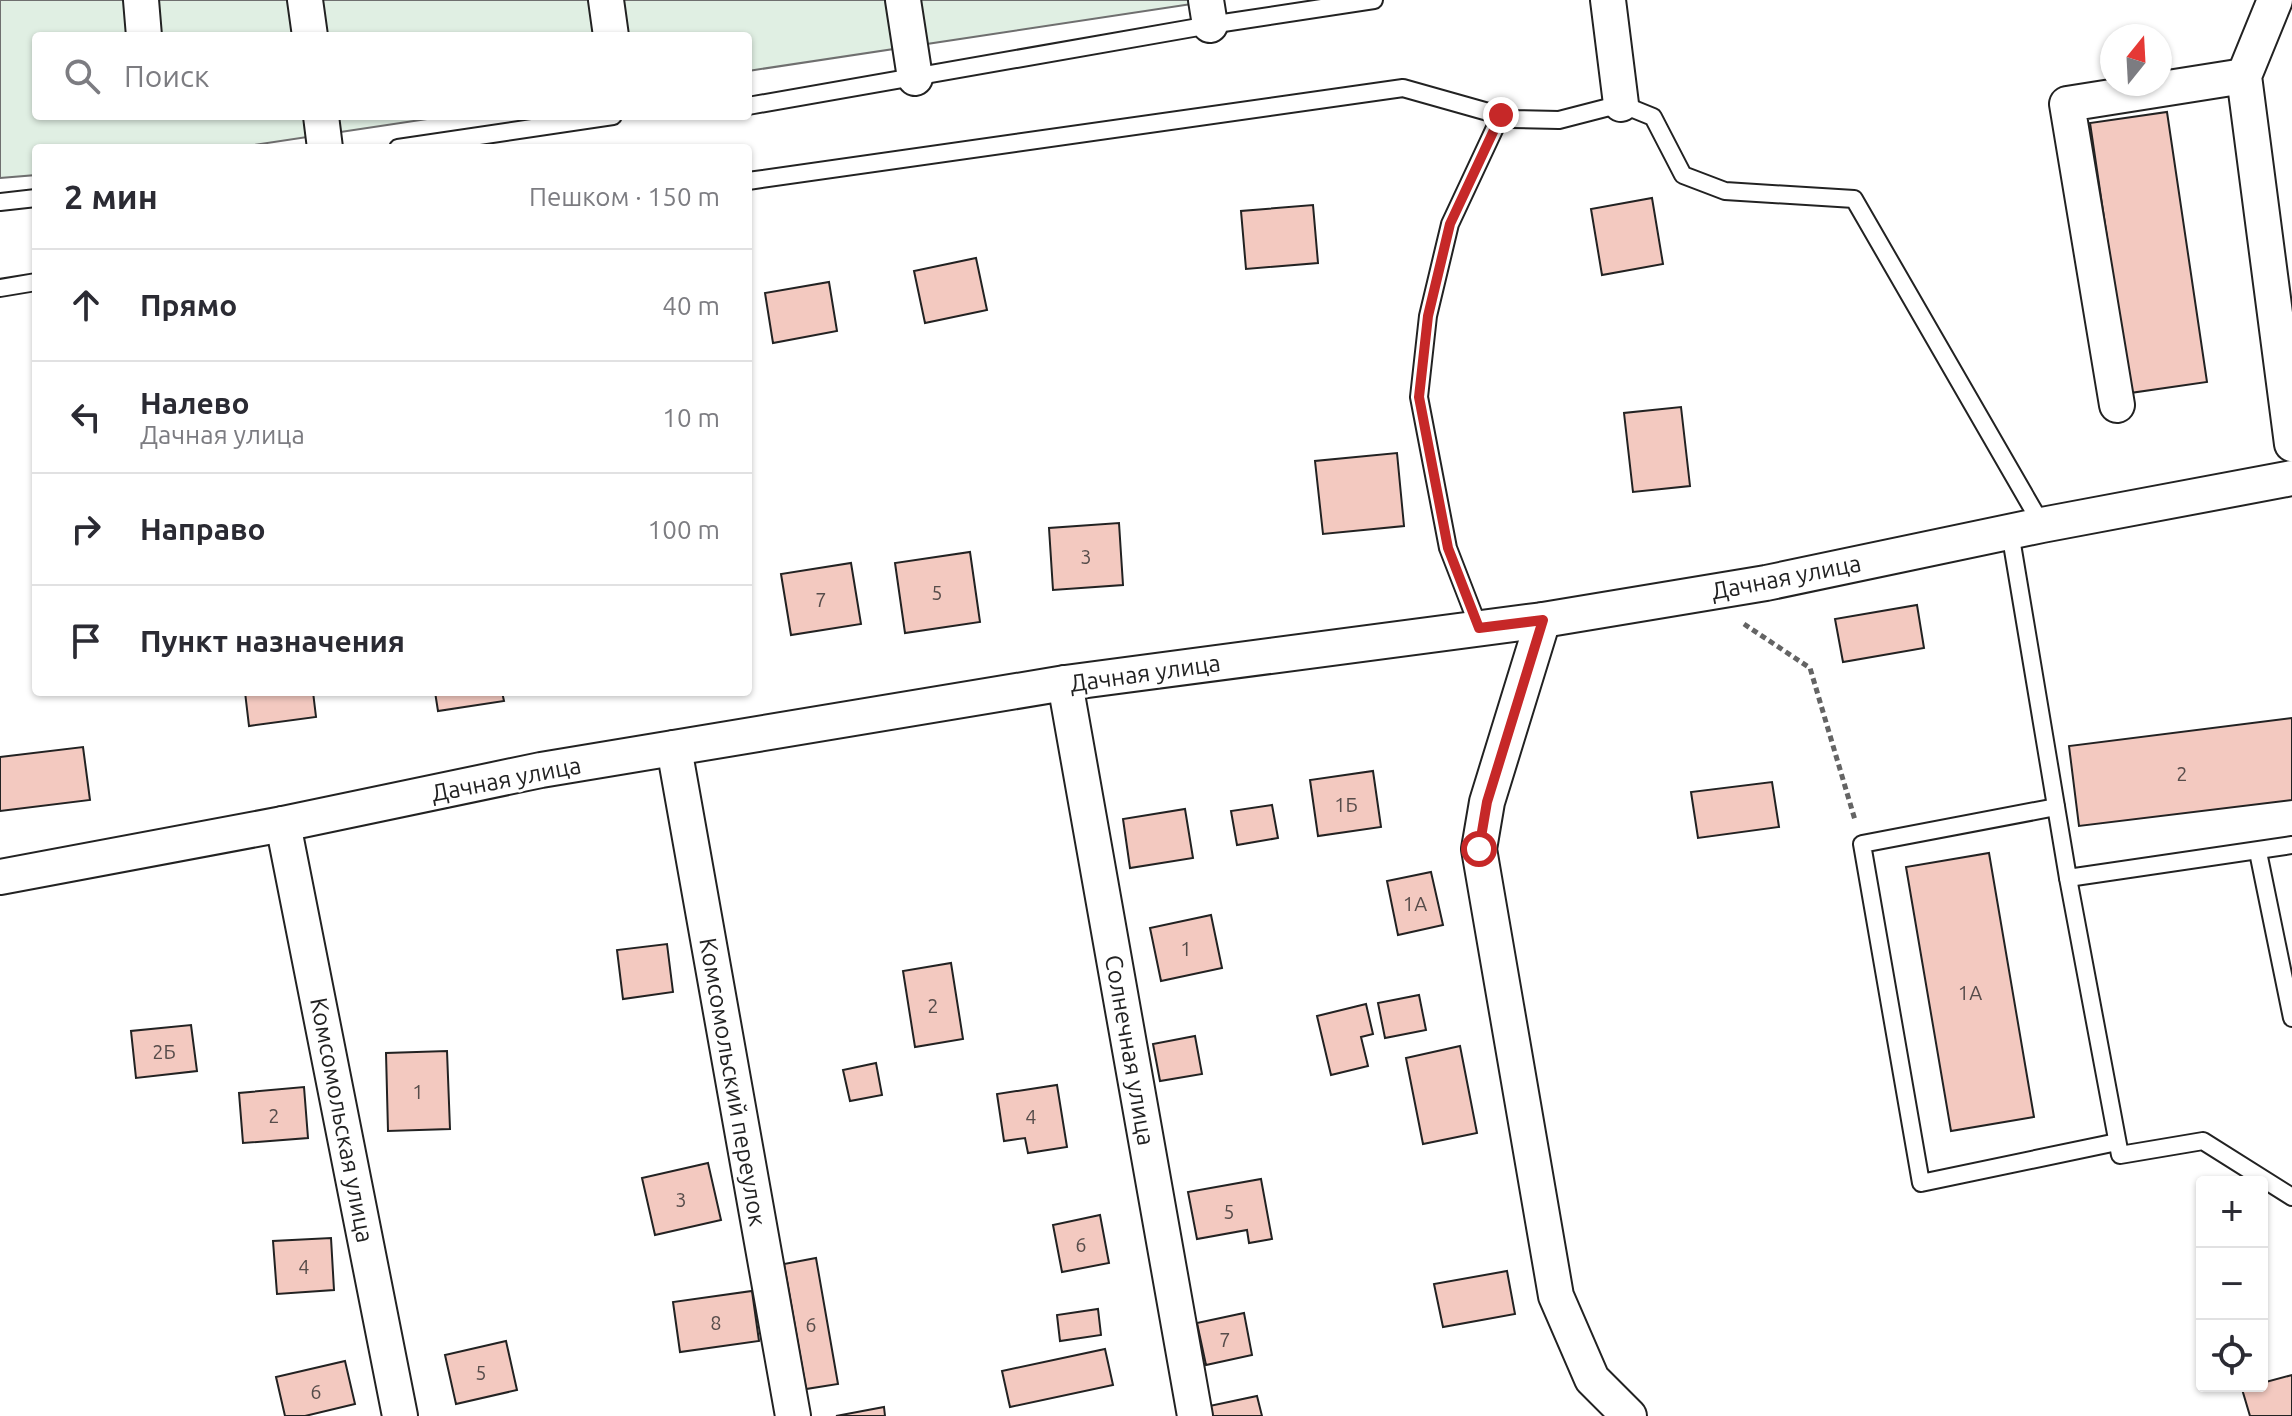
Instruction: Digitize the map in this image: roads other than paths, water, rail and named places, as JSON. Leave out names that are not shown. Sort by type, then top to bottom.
[{"type":"street","points":[[141,0],[144,32]]},
{"type":"street","points":[[305,0],[309,32]]},
{"type":"street","points":[[606,0],[610,32]]},
{"type":"street","points":[[903,0],[915,78]]},
{"type":"street","points":[[1608,0],[1621,104]]},
{"type":"street","points":[[2275,0],[2244,76],[2292,444]]},
{"type":"street","points":[[2117,405],[2067,104],[2244,76]]},
{"type":"street","points":[[322,120],[324,144]]},
{"type":"street","name":"Дачная улица","points":[[0,877],[283,824],[541,770],[1065,683],[1543,620],[1766,583],[2026,528],[2292,478]]},
{"type":"street","points":[[1543,620],[1487,802],[1479,849],[1556,1296],[1592,1379],[1629,1416]]},
{"type":"street","name":"Солнечная улица","points":[[1065,683],[1195,1416]]},
{"type":"street","name":"Комсомольский переулок","points":[[674,748],[793,1416]]},
{"type":"street","name":"Комсомольская улица","points":[[283,824],[400,1416]]},
{"type":"lane","points":[[752,105],[915,78],[1208,12],[1374,0]]},
{"type":"lane","points":[[752,180],[1403,88],[1513,119],[1559,120],[1621,104],[1653,117],[1683,175],[1725,191],[1854,199],[2026,528],[2056,807],[2120,1155],[2203,1141],[2292,1197]]},
{"type":"lane","points":[[1479,628],[1448,548],[1419,397],[1428,316],[1450,224],[1501,115]]},
{"type":"lane","points":[[425,144],[586,120]]},
{"type":"lane","points":[[0,202],[32,198]]},
{"type":"lane","points":[[0,288],[32,283]]},
{"type":"lane","points":[[2056,807],[1862,844],[1921,1183],[2117,1142]]},
{"type":"lane","points":[[2068,878],[2292,845]]},
{"type":"lane","points":[[2258,852],[2292,1018]]}]
